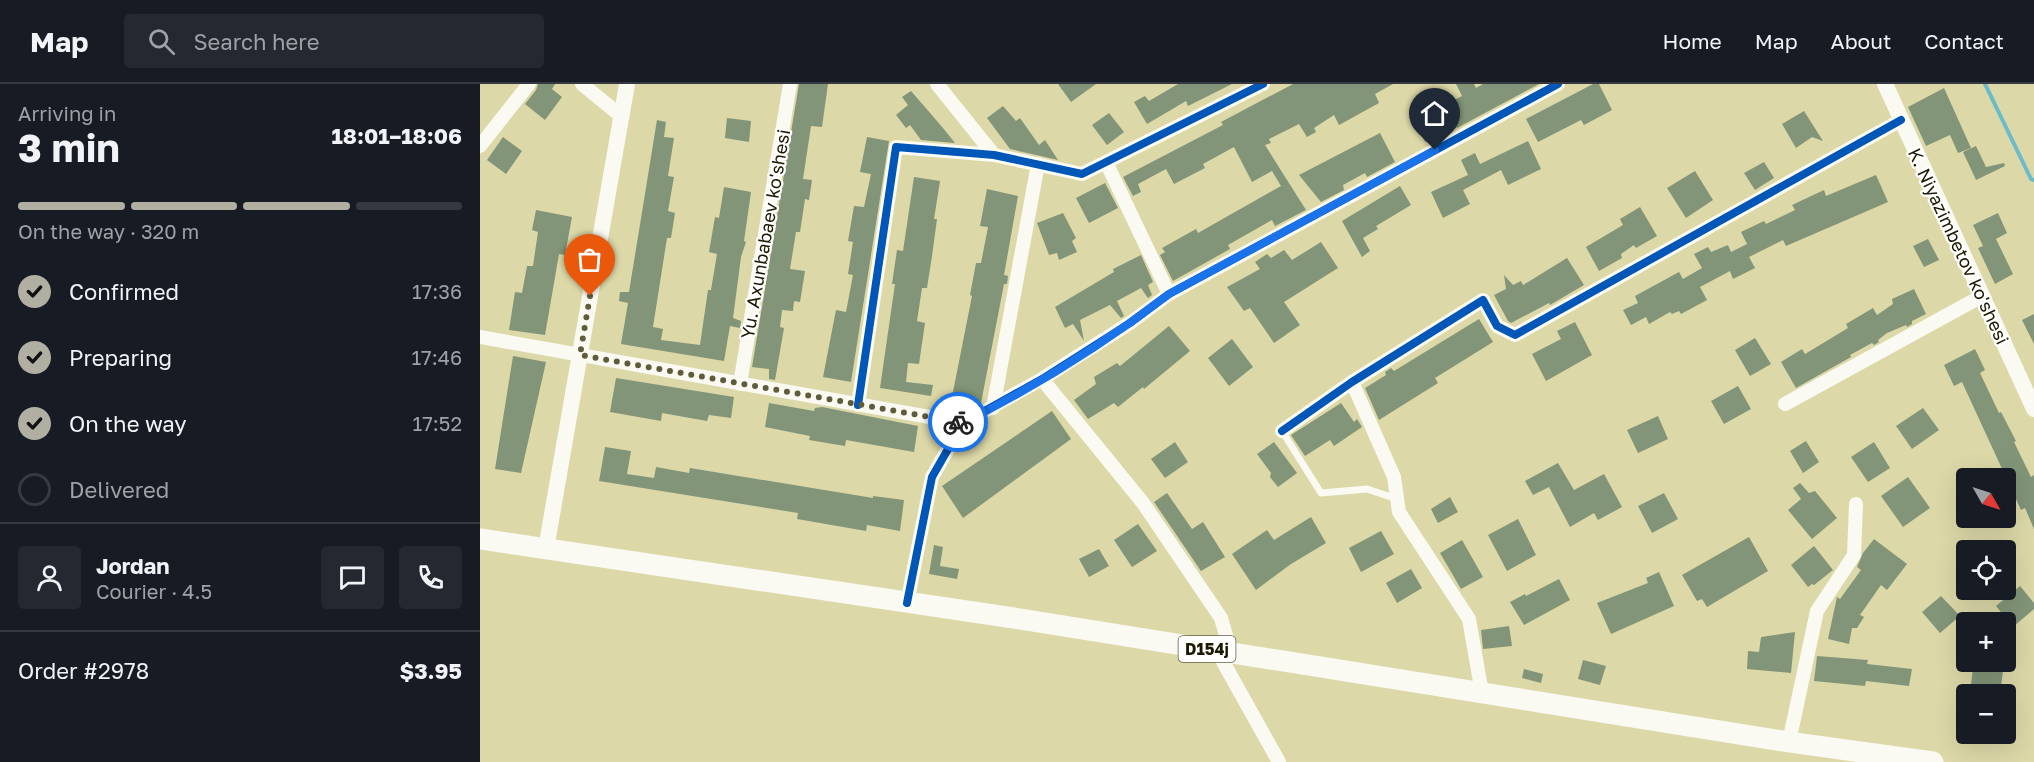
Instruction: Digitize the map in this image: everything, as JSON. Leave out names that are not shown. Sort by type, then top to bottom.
[{"type":"main road","name":"D154j","points":[[480,539],[1224,652],[1789,742],[1933,762]]},
{"type":"street","points":[[480,146],[529,84]]},
{"type":"street","points":[[582,84],[621,116]]},
{"type":"street","points":[[546,549],[627,84]]},
{"type":"street","name":"Yu. Axunbabaev ko'shesi","points":[[740,384],[790,84]]},
{"type":"street","points":[[937,84],[994,155]]},
{"type":"street","points":[[858,405],[896,147],[994,155],[1082,174],[1263,84]]},
{"type":"street","points":[[907,603],[932,477],[963,423],[1042,379],[1130,323],[1169,294],[1558,84]]},
{"type":"street","name":"K. Niyazimbetov ko'shesi","points":[[1885,84],[2034,409]]},
{"type":"street","points":[[1282,430],[1352,382],[1483,300],[1497,326],[1515,335],[1901,120]]},
{"type":"street","points":[[1106,162],[1169,294]]},
{"type":"street","points":[[993,408],[1038,164]]},
{"type":"street","points":[[1785,404],[1982,296]]},
{"type":"street","points":[[480,337],[963,423]]},
{"type":"street","points":[[1042,379],[1143,503],[1221,618],[1224,652],[1279,762]]},
{"type":"street","points":[[1352,382],[1394,477],[1399,512],[1469,619],[1482,693]]},
{"type":"street","points":[[1789,742],[1817,611],[1854,555],[1856,504]]},
{"type":"lane","points":[[1282,430],[1320,493],[1367,489],[1397,499]]},
{"type":"building","points":[[538,84],[555,84],[552,89],[562,97],[545,120],[525,104]]},
{"type":"building","points":[[799,84],[828,84],[822,127],[811,126],[803,179],[812,180],[809,200],[805,199],[800,232],[796,232],[790,269],[805,271],[800,302],[794,301],[793,311],[782,310],[780,327],[784,328],[775,380],[769,379],[769,369],[752,367]]},
{"type":"building","points":[[1058,84],[1096,84],[1071,102]]},
{"type":"building","points":[[1178,84],[1232,84],[1188,106],[1186,101],[1147,124],[1134,102],[1145,96],[1149,101]]},
{"type":"building","points":[[1293,84],[1393,84],[1375,94],[1379,103],[1339,125],[1334,115],[1314,128],[1316,132],[1307,137],[1299,124],[1269,139],[1271,143],[1265,145],[1306,210],[1275,226],[1272,220],[1228,245],[1230,249],[1173,281],[1160,255],[1165,252],[1162,248],[1196,229],[1198,233],[1281,186],[1272,171],[1252,182],[1234,147],[1203,164],[1205,168],[1174,184],[1166,169],[1138,184],[1141,192],[1133,196],[1123,177],[1223,125],[1221,122]]},
{"type":"building","points":[[1456,84],[1474,84],[1476,88],[1483,84],[1539,84],[1457,128],[1425,142],[1415,120],[1462,96]]},
{"type":"building","points":[[1593,84],[1599,84],[1612,110],[1584,125],[1581,120],[1538,142],[1526,119]]},
{"type":"building","points":[[1944,88],[1971,148],[1958,153],[1950,135],[1926,146],[1908,107]]},
{"type":"building","points":[[911,91],[955,143],[921,140],[910,125],[906,128],[896,115],[908,105],[902,97]]},
{"type":"building","points":[[1003,106],[1016,121],[1020,118],[1039,145],[1045,140],[1058,160],[1010,149],[987,118]]},
{"type":"building","points":[[1804,111],[1823,141],[1812,137],[1796,148],[1782,124]]},
{"type":"building","points":[[1109,113],[1124,132],[1107,145],[1092,125]]},
{"type":"building","points":[[727,118],[751,121],[749,142],[725,138]]},
{"type":"building","points":[[657,120],[666,122],[664,137],[674,138],[668,176],[674,177],[668,211],[675,213],[671,238],[667,238],[653,327],[663,329],[661,340],[700,345],[708,290],[711,290],[717,254],[709,252],[715,217],[719,218],[724,187],[751,192],[744,241],[746,242],[741,257],[733,318],[741,321],[740,328],[730,326],[724,361],[621,344],[628,303],[619,301],[620,292],[629,292]]},
{"type":"building","points":[[1380,133],[1395,162],[1367,177],[1365,173],[1343,185],[1344,190],[1321,202],[1299,175]]},
{"type":"building","points":[[503,137],[522,151],[506,174],[487,160]]},
{"type":"building","points":[[867,137],[889,141],[851,382],[823,377],[836,310],[846,312],[853,275],[848,274],[853,242],[848,241],[854,206],[864,207],[871,174],[860,172]]},
{"type":"building","points":[[1528,141],[1541,169],[1508,185],[1501,170],[1463,190],[1470,204],[1443,218],[1431,192],[1468,175],[1461,160],[1475,153],[1480,164]]},
{"type":"building","points":[[1976,146],[1986,167],[2004,163],[2005,166],[1976,180],[1963,152]]},
{"type":"building","points":[[1764,162],[1774,178],[1755,190],[1744,173]]},
{"type":"building","points":[[1695,171],[1713,200],[1686,218],[1667,188]]},
{"type":"building","points":[[1876,175],[1888,202],[1786,246],[1783,240],[1749,257],[1755,268],[1733,279],[1730,271],[1700,287],[1707,300],[1681,314],[1679,311],[1672,314],[1670,312],[1649,324],[1646,317],[1631,325],[1623,310],[1638,303],[1635,296],[1679,272],[1683,279],[1702,268],[1694,254],[1708,247],[1711,252],[1728,245],[1731,252],[1747,244],[1741,232],[1764,221],[1766,224],[1795,210],[1792,205],[1824,190],[1826,196]]},
{"type":"building","points":[[914,177],[940,181],[927,288],[922,288],[917,321],[925,323],[919,364],[908,363],[906,382],[933,385],[931,396],[880,388],[895,284],[892,284],[897,250],[903,251]]},
{"type":"building","points":[[1105,183],[1118,208],[1089,223],[1076,198]]},
{"type":"building","points":[[1400,186],[1411,205],[1376,226],[1378,229],[1363,238],[1370,251],[1362,257],[1342,221]]},
{"type":"building","points":[[987,189],[1018,196],[1004,275],[1008,276],[1007,284],[1004,284],[981,403],[952,397],[972,296],[970,295],[976,263],[981,263],[988,227],[980,226]]},
{"type":"building","points":[[1640,207],[1657,236],[1636,248],[1634,245],[1621,254],[1622,258],[1599,271],[1586,247],[1623,225],[1620,219]]},
{"type":"building","points":[[536,210],[572,217],[565,255],[559,254],[545,335],[509,330],[515,292],[522,293],[527,266],[533,266],[538,232],[532,230]]},
{"type":"building","points":[[1063,213],[1076,238],[1072,241],[1077,252],[1059,260],[1057,253],[1049,255],[1037,223]]},
{"type":"building","points":[[1998,213],[2007,233],[1996,239],[2013,274],[1995,284],[1978,248],[1983,246],[1973,225]]},
{"type":"building","points":[[1928,239],[1939,260],[1924,267],[1913,246]]},
{"type":"building","points":[[1321,242],[1338,268],[1284,302],[1300,325],[1274,343],[1250,308],[1244,311],[1227,287],[1260,269],[1255,262],[1267,254],[1271,258],[1284,250],[1292,260]]},
{"type":"building","points":[[1141,255],[1153,282],[1148,285],[1152,295],[1148,298],[1141,288],[1117,301],[1124,316],[1121,318],[1110,305],[1080,320],[1084,341],[1073,324],[1065,328],[1055,307],[1114,272],[1113,269]]},
{"type":"building","points":[[1567,258],[1584,285],[1550,305],[1549,303],[1511,323],[1508,321],[1494,295],[1506,289],[1504,275],[1513,285],[1521,281],[1523,285]]},
{"type":"building","points":[[1914,289],[1926,314],[1912,321],[1912,324],[1907,327],[1906,325],[1887,333],[1878,340],[1879,342],[1874,345],[1872,343],[1850,355],[1851,357],[1796,388],[1781,362],[1802,349],[1805,354],[1848,328],[1846,324],[1873,308],[1877,315],[1893,304],[1892,299]]},
{"type":"building","points":[[2034,314],[2034,344],[2022,320]]},
{"type":"building","points":[[1479,319],[1493,342],[1435,378],[1438,383],[1379,420],[1365,388],[1386,375],[1385,372],[1391,368],[1394,371]]},
{"type":"building","points":[[1575,322],[1592,355],[1546,381],[1532,354],[1561,339],[1557,331]]},
{"type":"building","points":[[1169,326],[1190,351],[1118,407],[1114,403],[1088,419],[1074,400],[1096,384],[1094,377],[1117,363],[1120,366]]},
{"type":"building","points":[[1755,338],[1771,364],[1750,376],[1735,350]]},
{"type":"building","points":[[1232,339],[1253,367],[1229,386],[1208,358]]},
{"type":"building","points":[[1975,349],[1985,370],[1980,373],[1999,413],[2001,412],[2016,441],[2014,442],[2031,477],[2034,475],[2034,529],[2025,508],[2021,510],[2016,499],[2016,468],[2002,468],[1962,382],[1954,386],[1944,365]]},
{"type":"building","points":[[513,356],[546,362],[521,473],[495,469]]},
{"type":"building","points":[[616,378],[734,397],[731,418],[709,415],[707,421],[662,413],[661,421],[610,412]]},
{"type":"building","points":[[1738,386],[1751,409],[1724,424],[1711,401]]},
{"type":"building","points":[[769,403],[814,411],[815,408],[822,407],[918,426],[914,452],[846,440],[845,446],[809,440],[810,436],[765,427]]},
{"type":"building","points":[[1341,403],[1354,422],[1357,419],[1362,427],[1334,446],[1330,440],[1305,456],[1291,435]]},
{"type":"building","points":[[1923,408],[1939,430],[1912,449],[1896,426]]},
{"type":"building","points":[[1052,411],[1071,439],[963,518],[942,486]]},
{"type":"building","points":[[1658,416],[1668,439],[1638,453],[1627,430]]},
{"type":"building","points":[[1806,441],[1819,462],[1803,473],[1790,451]]},
{"type":"building","points":[[1175,442],[1188,462],[1165,478],[1151,459]]},
{"type":"building","points":[[1274,442],[1297,473],[1278,487],[1257,454]]},
{"type":"building","points":[[1874,442],[1890,468],[1868,482],[1851,457]]},
{"type":"building","points":[[605,447],[631,451],[627,474],[654,478],[656,467],[689,473],[690,468],[873,498],[873,496],[904,500],[900,531],[867,525],[866,531],[797,519],[798,513],[599,481]]},
{"type":"building","points":[[1558,463],[1574,490],[1604,474],[1622,507],[1598,520],[1594,513],[1570,527],[1549,487],[1533,495],[1525,481]]},
{"type":"building","points":[[1908,477],[1930,508],[1903,527],[1881,496]]},
{"type":"building","points":[[1800,483],[1809,493],[1815,491],[1837,518],[1812,539],[1788,510],[1801,499],[1793,488]]},
{"type":"building","points":[[1167,493],[1192,529],[1203,522],[1225,557],[1201,571],[1154,502]]},
{"type":"building","points":[[1664,493],[1678,519],[1652,533],[1638,506]]},
{"type":"building","points":[[1450,497],[1458,512],[1438,523],[1431,509]]},
{"type":"building","points":[[1311,517],[1326,543],[1291,564],[1256,590],[1232,554],[1267,530],[1274,540]]},
{"type":"building","points":[[1518,519],[1536,555],[1507,571],[1488,535]]},
{"type":"building","points":[[1138,524],[1157,551],[1132,567],[1114,540]]},
{"type":"building","points":[[1381,531],[1394,554],[1361,572],[1349,548]]},
{"type":"building","points":[[1749,537],[1768,571],[1707,607],[1702,599],[1697,601],[1682,575]]},
{"type":"building","points":[[1874,539],[1907,564],[1887,590],[1881,585],[1860,615],[1864,617],[1857,628],[1852,628],[1849,644],[1828,639],[1837,597],[1840,599],[1861,570],[1857,567],[1863,553]]},
{"type":"building","points":[[1462,540],[1483,577],[1461,589],[1440,553]]},
{"type":"building","points":[[934,545],[943,547],[940,566],[959,569],[957,579],[929,574]]},
{"type":"building","points":[[1814,546],[1833,570],[1808,587],[1791,565]]},
{"type":"building","points":[[1099,549],[1109,566],[1089,577],[1079,559]]},
{"type":"building","points":[[1411,569],[1422,588],[1397,603],[1386,583]]},
{"type":"building","points":[[1659,572],[1674,606],[1611,634],[1597,603],[1648,583],[1646,578]]},
{"type":"building","points":[[1559,579],[1570,600],[1524,625],[1510,602]]},
{"type":"building","points":[[2020,586],[2034,603],[2034,609],[2016,624],[2016,612],[2001,612],[1996,606],[2003,600],[2016,600],[2016,589]]},
{"type":"building","points":[[1941,596],[1956,612],[1956,619],[1940,633],[1922,612]]},
{"type":"building","points":[[1509,626],[1512,646],[1483,649],[1481,630]]},
{"type":"building","points":[[1795,632],[1791,673],[1747,669],[1748,651],[1759,652],[1761,637]]},
{"type":"building","points":[[1817,656],[1868,660],[1867,664],[1912,669],[1909,686],[1866,681],[1865,686],[1814,681]]},
{"type":"building","points":[[1583,660],[1606,666],[1600,685],[1578,679]]},
{"type":"building","points":[[1524,669],[1543,674],[1541,683],[1522,678]]},
{"type":"building","points":[[1972,672],[2003,672],[2001,684],[1971,684]]},
{"type":"waterway","points":[[1985,84],[2031,179],[2034,180]]},
{"type":"cycle path","points":[[858,405],[896,147],[994,155],[1082,174],[1263,84]]},
{"type":"cycle path","points":[[907,603],[932,477],[963,423],[1042,379],[1130,323],[1169,294],[1558,84]]},
{"type":"cycle path","points":[[1282,431],[1352,382],[1483,300],[1497,326],[1515,335],[1901,120]]},
{"type":"way so far","points":[[590,296],[580,355],[958,422]]},
{"type":"route","points":[[958,422],[963,423],[993,408],[1042,379],[1130,323],[1169,294],[1435,150]]}]
